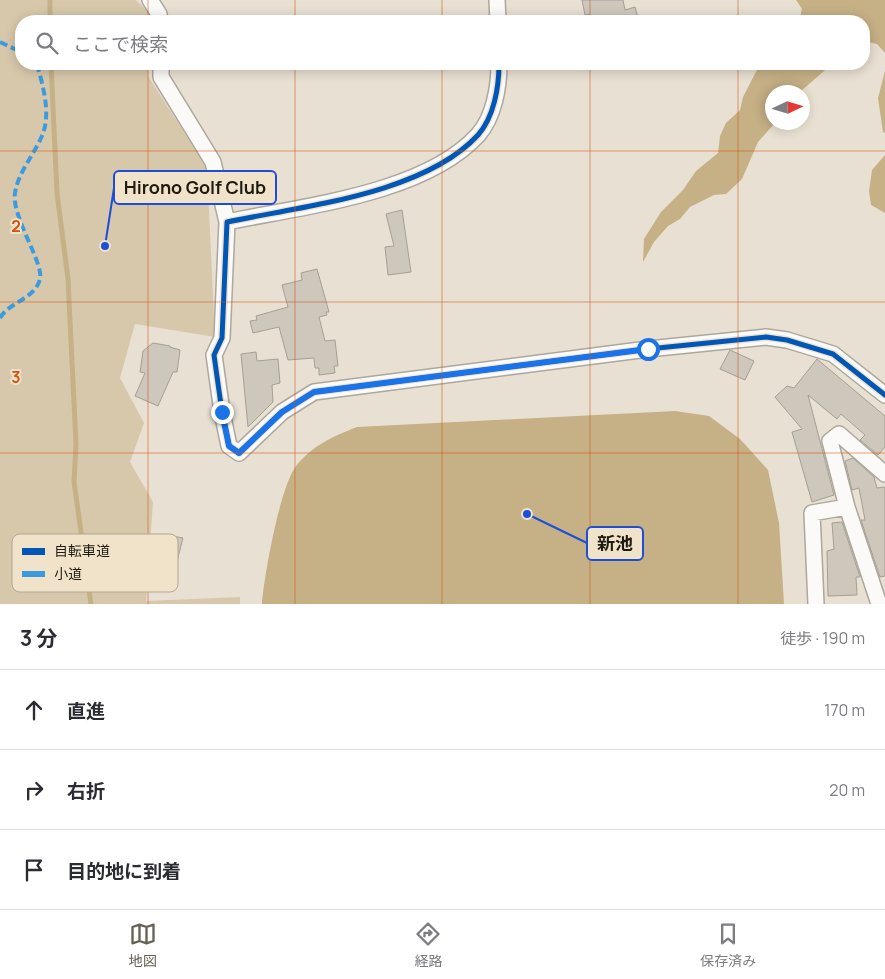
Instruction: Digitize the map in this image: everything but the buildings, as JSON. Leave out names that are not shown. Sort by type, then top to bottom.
[{"type":"street","points":[[150,0],[159,15]]},
{"type":"street","points":[[497,0],[498,15]]},
{"type":"street","points":[[161,70],[161,77],[213,162],[227,222],[222,338],[214,355],[229,446],[239,453],[282,412],[314,392],[648,349],[766,337],[786,340],[833,354],[885,395]]},
{"type":"street","points":[[227,222],[379,190],[425,171],[459,151],[479,134],[493,109],[499,70]]},
{"type":"street","points":[[879,604],[847,507],[830,441],[839,434],[885,474]]},
{"type":"street","points":[[816,604],[812,513],[847,507]]},
{"type":"shaded area","points":[[0,0],[136,0],[149,15],[15,15],[15,70],[148,70],[148,76],[207,168],[215,337],[135,324],[120,378],[144,423],[130,462],[153,502],[151,534],[12,534],[12,592],[147,592],[146,601],[240,597],[240,604],[0,604]]},
{"type":"shaded area","points":[[796,0],[885,0],[885,53],[877,44],[870,42],[870,15],[800,15],[802,9]]},
{"type":"shaded area","points":[[757,70],[825,70],[808,85],[765,85],[765,130],[769,130],[758,142],[742,179],[726,194],[714,195],[690,207],[680,219],[668,226],[654,242],[643,262],[644,239],[661,212],[683,190],[696,171],[718,153],[720,136],[726,123],[740,110],[743,97]]},
{"type":"shaded area","points":[[885,71],[885,133],[883,132],[878,98]]},
{"type":"shaded area","points":[[885,155],[885,213],[871,205],[869,191],[872,170]]},
{"type":"shaded area","points":[[675,411],[709,416],[740,439],[768,470],[779,523],[784,604],[262,604],[274,532],[284,492],[290,477],[296,466],[309,452],[339,434],[357,427]]},
{"type":"waterway","points":[[50,0],[50,15]]},
{"type":"waterway","points":[[51,70],[57,193],[68,279],[76,444],[74,482],[81,534]]},
{"type":"waterway","points":[[89,592],[91,604]]},
{"type":"marked path","points":[[0,42],[15,49]]},
{"type":"marked path","points":[[0,318],[9,308],[28,296],[37,286],[40,279],[37,262],[15,203],[15,193],[19,178],[41,138],[46,120],[45,101],[39,70]]},
{"type":"cycle path","points":[[499,70],[497,92],[492,111],[483,128],[478,135],[455,155],[427,171],[361,195],[227,222],[222,338],[214,355],[229,446],[239,453],[282,412],[314,392],[648,349],[766,337],[787,340],[833,354],[885,395]]},
{"type":"place","name":"Hirono Golf Club","points":[[105,246]]},
{"type":"place","name":"新池","points":[[527,514]]},
{"type":"route","points":[[222,412],[229,446],[239,453],[282,412],[314,392],[648,349]]}]
